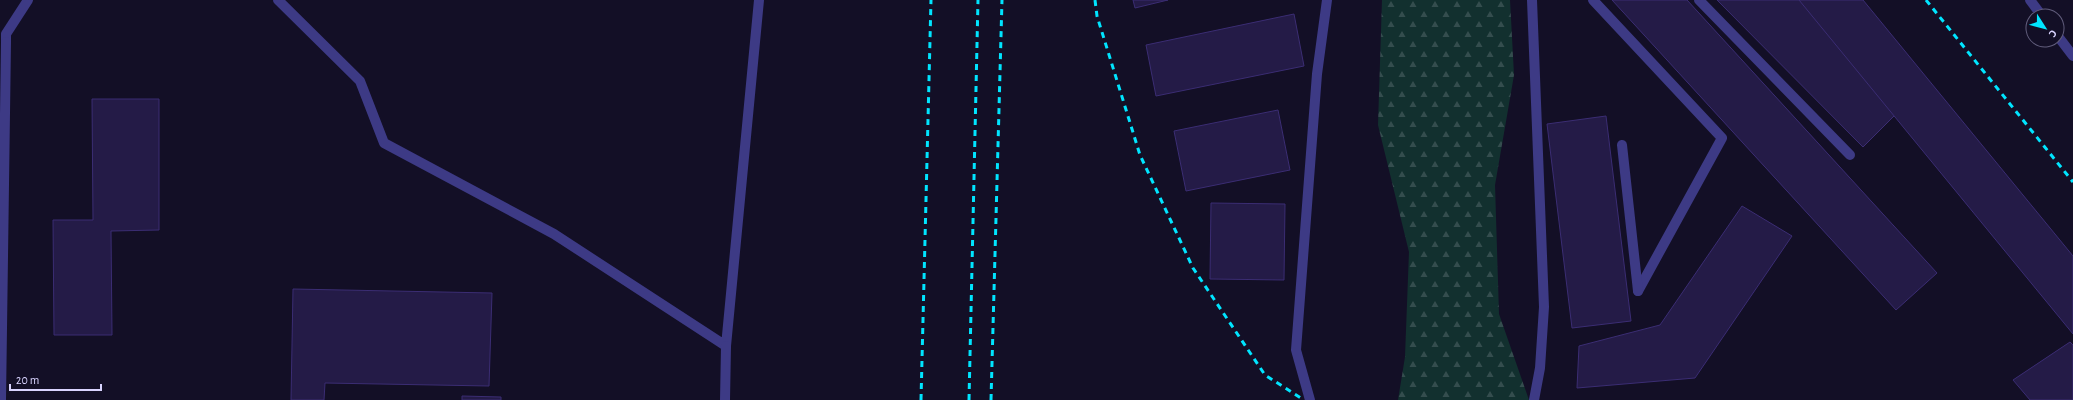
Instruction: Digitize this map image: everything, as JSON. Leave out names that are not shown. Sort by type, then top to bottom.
[{"type":"street","points":[[2,400],[6,34],[28,0]]},
{"type":"street","points":[[278,0],[360,80],[384,143],[554,234],[726,346]]},
{"type":"street","points":[[725,400],[726,346],[759,0]]},
{"type":"street","points":[[1310,400],[1296,350],[1318,74],[1327,0]]},
{"type":"street","points":[[1532,0],[1544,307],[1540,368],[1534,400]]},
{"type":"street","points":[[1593,0],[1722,138],[1638,291],[1622,145]]},
{"type":"street","points":[[1699,0],[1850,155]]},
{"type":"street","points":[[2065,46],[2073,56]]},
{"type":"green space","points":[[1382,0],[1510,0],[1514,75],[1495,185],[1499,314],[1529,400],[1398,400],[1405,357],[1409,252],[1378,125]]},
{"type":"building","points":[[1133,0],[1168,0],[1135,8]]},
{"type":"building","points":[[1612,0],[1687,0],[1937,273],[1896,310]]},
{"type":"building","points":[[1717,0],[1806,0],[1908,102],[1863,147]]},
{"type":"building","points":[[1799,0],[1863,0],[2073,256],[2073,334]]},
{"type":"building","points":[[1294,14],[1304,66],[1156,96],[1146,45]]},
{"type":"building","points":[[92,99],[159,99],[159,230],[111,231],[112,335],[54,335],[53,220],[93,220]]},
{"type":"building","points":[[1278,110],[1290,170],[1186,191],[1174,131]]},
{"type":"building","points":[[1606,116],[1631,321],[1572,328],[1547,124]]},
{"type":"building","points":[[1211,203],[1285,204],[1284,280],[1210,279]]},
{"type":"building","points":[[1742,206],[1792,236],[1695,378],[1577,388],[1579,346],[1660,325]]},
{"type":"building","points":[[293,289],[492,293],[489,386],[325,383],[324,400],[291,400]]},
{"type":"building","points":[[2070,342],[2073,345],[2073,400],[2030,400],[2013,380]]},
{"type":"building","points":[[462,396],[501,397],[501,400],[462,400]]},
{"type":"railway","points":[[921,400],[931,0]]},
{"type":"railway","points":[[969,400],[978,0]]},
{"type":"railway","points":[[991,400],[1002,0]]},
{"type":"railway","points":[[1095,0],[1097,16],[1140,155],[1193,268],[1265,375],[1304,400]]},
{"type":"railway","points":[[1926,0],[2073,182]]}]
